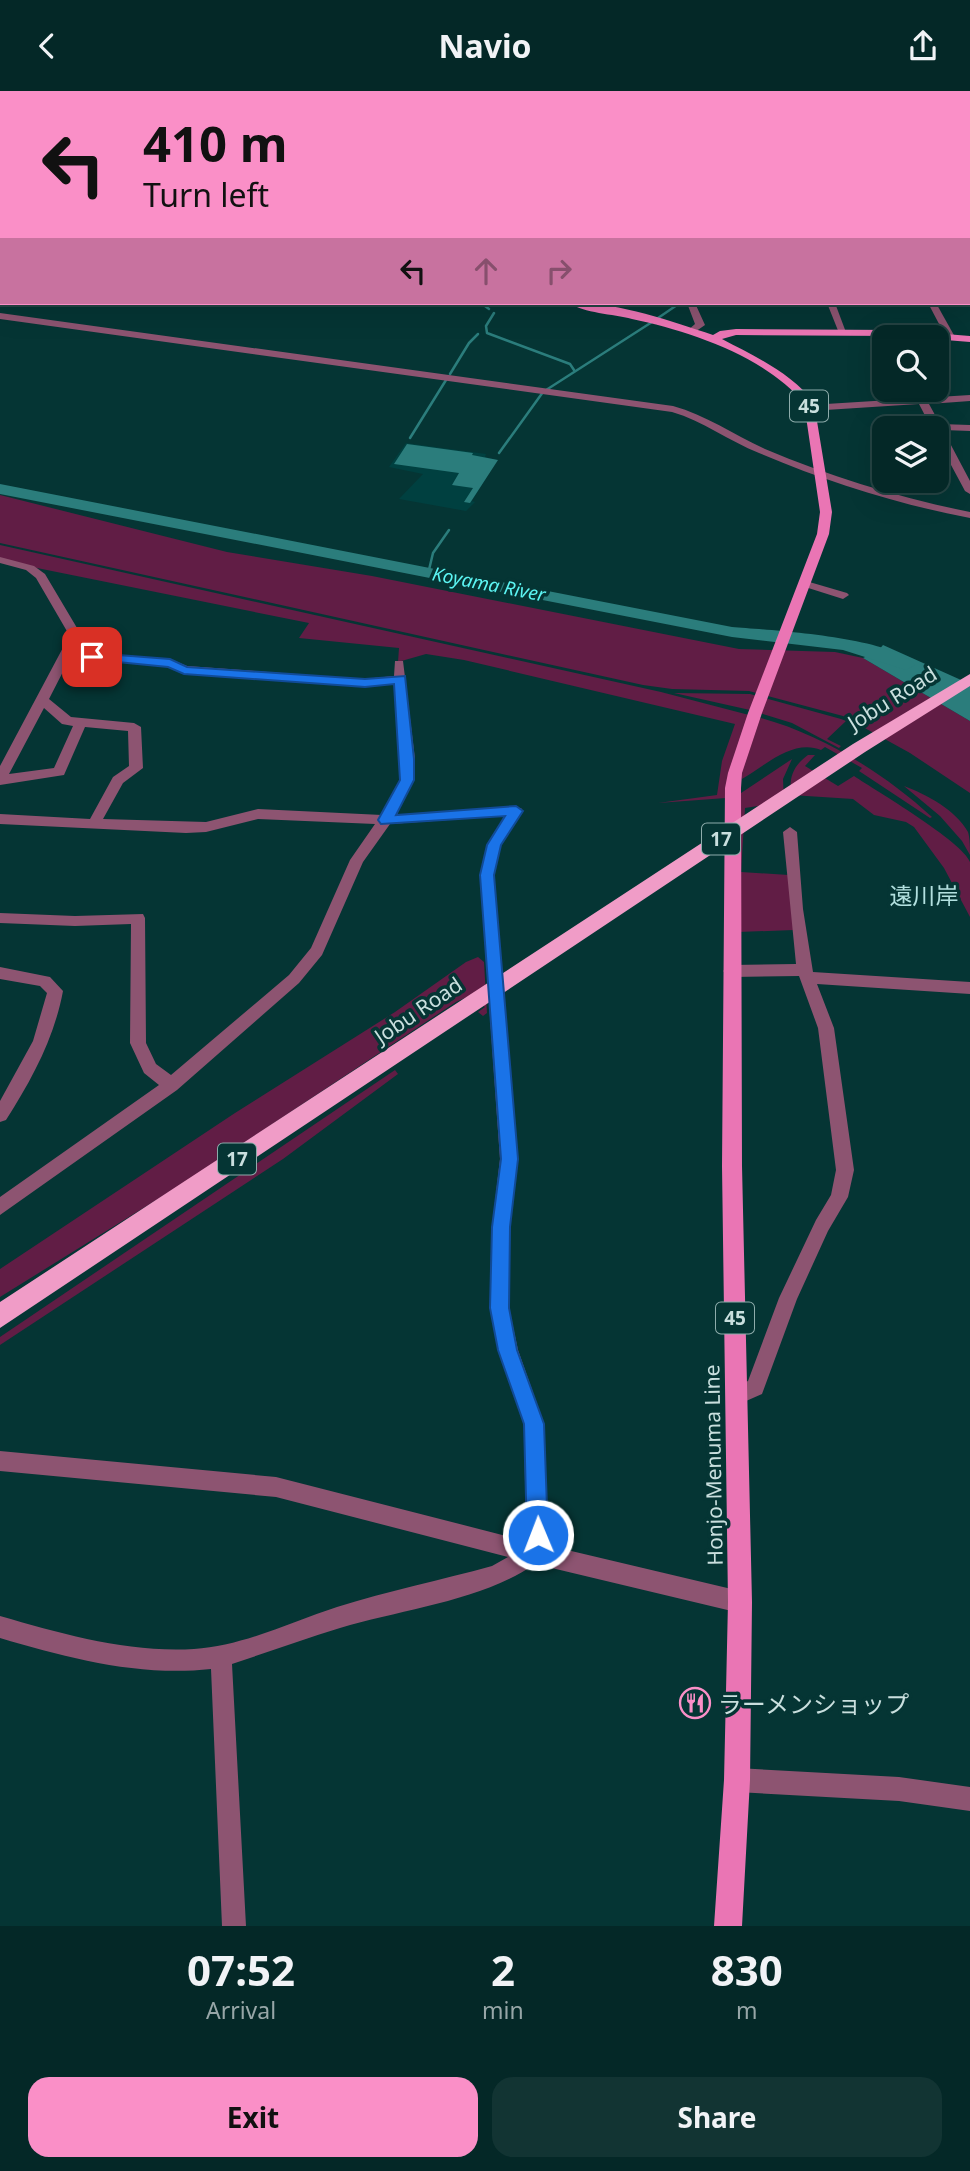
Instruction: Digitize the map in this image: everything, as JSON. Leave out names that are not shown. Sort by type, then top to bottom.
[{"type":"highway","name":"Jobu Road","points":[[0,1316],[848,755],[970,679]]},
{"type":"main road","name":"45","points":[[584,305],[649,318],[714,339],[762,365],[800,392],[810,408],[825,512],[820,546],[805,586]]},
{"type":"main road","points":[[714,339],[724,333],[736,331],[970,339]]},
{"type":"main road","name":"Honjo-Menuma Line","points":[[728,1926],[737,1780],[740,1602],[732,1166],[733,787],[755,713],[805,586]]},
{"type":"street","points":[[692,305],[700,325],[692,331]]},
{"type":"street","points":[[832,305],[844,333]]},
{"type":"street","points":[[933,305],[950,337]]},
{"type":"street","points":[[0,316],[678,410],[706,421],[740,441],[819,472],[931,507],[970,515]]},
{"type":"street","points":[[810,408],[970,398]]},
{"type":"street","points":[[923,403],[930,416]]},
{"type":"street","points":[[949,428],[970,428]]},
{"type":"street","points":[[949,452],[970,491]]},
{"type":"street","points":[[0,560],[30,568],[46,582],[72,628],[74,637],[0,779]]},
{"type":"street","points":[[805,586],[843,595]]},
{"type":"street","points":[[0,1207],[171,1086],[295,979],[327,934],[334,910],[358,860],[386,820],[407,780],[408,759],[399,672],[365,683],[184,670],[170,663],[65,655]]},
{"type":"street","points":[[41,699],[67,721],[134,727],[136,768],[118,780],[93,825]]},
{"type":"street","points":[[0,779],[59,772],[80,724]]},
{"type":"street","points":[[0,819],[93,825],[206,827],[258,814],[386,820],[516,811],[494,845],[487,875],[509,1159],[501,1227],[500,1308],[508,1350],[534,1424],[538,1535],[533,1553],[494,1576],[340,1617],[221,1657],[181,1661],[137,1657],[0,1626]]},
{"type":"street","points":[[737,1396],[755,1387],[788,1298],[822,1226],[839,1197],[845,1170],[826,1028],[806,974],[796,909],[790,832]]},
{"type":"street","points":[[0,918],[75,921],[138,918],[138,1043],[150,1068],[171,1086]]},
{"type":"street","points":[[731,971],[858,978],[923,987],[970,988]]},
{"type":"street","points":[[0,972],[45,981],[55,991],[51,1020],[33,1063],[0,1115]]},
{"type":"street","points":[[0,1461],[276,1487],[533,1553],[740,1602]]},
{"type":"street","points":[[221,1657],[234,1926]]},
{"type":"street","points":[[737,1780],[899,1789],[970,1799]]},
{"type":"shaded area","points":[[406,443],[486,454],[485,457],[497,460],[472,501],[475,502],[466,511],[399,499],[423,474],[389,467]]},
{"type":"shaded area","points":[[407,444],[473,453],[472,455],[498,460],[470,503],[464,502],[473,488],[452,485],[459,473],[394,464]]},
{"type":"shaded area","points":[[0,495],[227,552],[372,576],[739,649],[835,652],[863,658],[970,721],[970,793],[910,753],[843,716],[749,691],[672,689],[643,685],[0,543]]},
{"type":"shaded area","points":[[0,545],[661,692],[749,715],[734,756],[726,798],[658,803],[717,795],[722,761],[735,724],[464,660],[426,654],[398,662],[399,648],[299,638],[309,623],[37,568],[0,558]]},
{"type":"shaded area","points":[[883,645],[970,684],[970,721],[863,658],[878,651]]},
{"type":"shaded area","points":[[674,693],[750,694],[841,719],[846,721],[827,739],[841,746],[839,748],[792,723],[750,710]]},
{"type":"shaded area","points":[[761,718],[830,745],[874,771],[932,817],[859,771],[862,768],[825,747],[821,750],[800,748],[790,751],[742,779],[741,774]]},
{"type":"shaded area","points":[[808,755],[815,755],[805,766],[838,786],[854,776],[936,830],[964,853],[970,862],[970,917],[944,868],[914,827],[906,822],[874,815],[853,799],[791,795],[793,772]]},
{"type":"shaded area","points":[[792,759],[783,779],[784,802],[745,808],[741,872],[789,875],[794,930],[738,932],[738,795]]},
{"type":"shaded area","points":[[904,786],[931,798],[956,816],[968,832],[970,855],[962,841],[940,816]]},
{"type":"shaded area","points":[[478,957],[484,962],[487,1013],[483,1016],[478,1012],[485,1007],[471,995],[456,1002],[182,1184],[0,1297],[0,1269],[235,1113],[395,1012],[466,962]]},
{"type":"shaded area","points":[[395,1070],[398,1074],[283,1159],[0,1345],[0,1337]]},
{"type":"waterway","points":[[484,305],[489,309]]},
{"type":"waterway","points":[[658,318],[677,305]]},
{"type":"waterway","points":[[494,313],[486,326],[487,333],[570,364],[574,370]]},
{"type":"waterway","points":[[499,453],[543,392],[652,322]]},
{"type":"waterway","points":[[450,374],[469,343],[478,334]]},
{"type":"waterway","points":[[410,438],[446,380]]},
{"type":"waterway","name":"Koyama River","points":[[0,489],[732,632],[843,644],[906,665]]},
{"type":"waterway","points":[[428,574],[433,553],[449,530]]},
{"type":"place","name":"ラーメンショップ","points":[[695,1703]]},
{"type":"district","name":"遠川岸","points":[[924,895]]},
{"type":"route","points":[[92,657],[170,663],[184,670],[210,672],[365,683],[400,679],[408,759],[407,780],[386,820],[516,811],[494,845],[487,875],[509,1159],[501,1227],[500,1308],[502,1330],[534,1424],[538,1535]]}]
